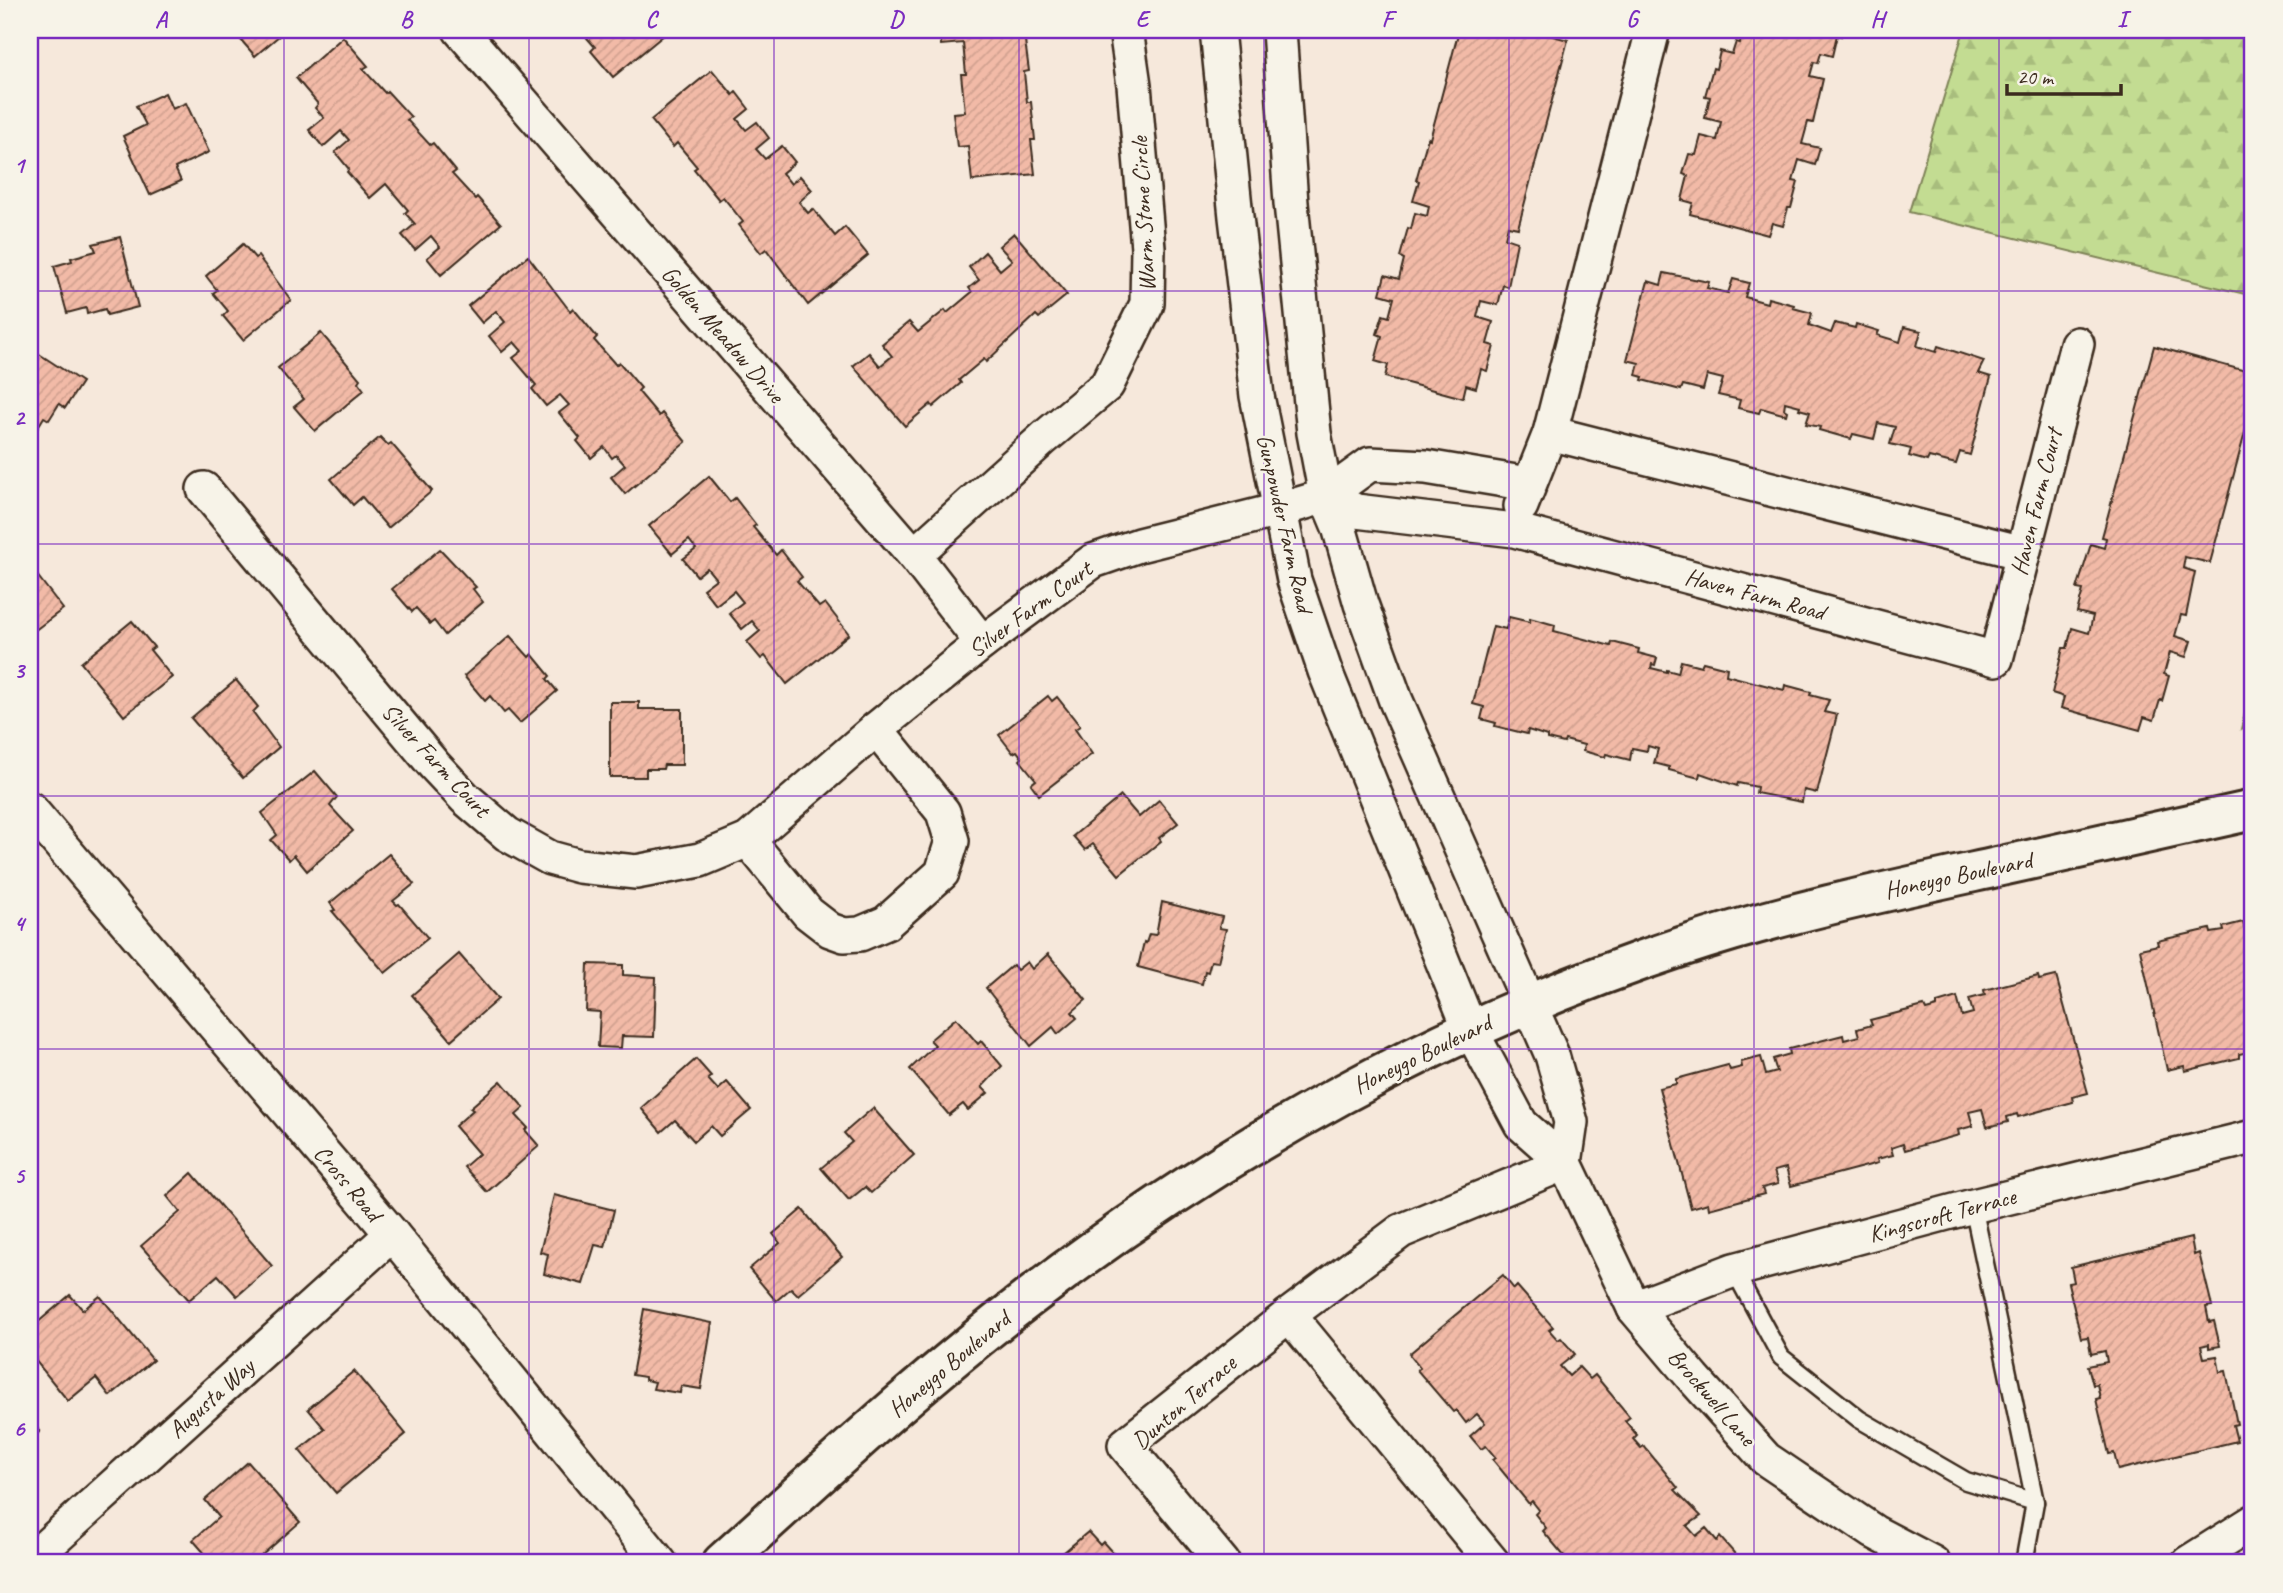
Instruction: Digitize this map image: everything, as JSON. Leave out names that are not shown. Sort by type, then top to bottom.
[{"type":"main road","name":"Honeygo Boulevard","points":[[722,1563],[903,1401],[1025,1300],[1175,1193],[1330,1100],[1470,1029],[1529,1003],[1684,946],[1850,898],[2253,810]]},
{"type":"street","name":"Golden Meadow Drive","points":[[460,30],[914,555],[982,643]]},
{"type":"street","name":"Warm Stone Circle","points":[[914,555],[1107,385],[1147,304],[1147,235],[1134,85],[1126,30]]},
{"type":"street","name":"Gunpowder Farm Road","points":[[1217,30],[1255,382],[1294,580],[1325,671],[1470,1029]]},
{"type":"street","name":"Gunpowder Farm Road","points":[[1279,30],[1291,203],[1311,406],[1326,496],[1339,527],[1362,604],[1396,701],[1529,1003]]},
{"type":"street","points":[[1514,530],[1528,484],[1550,433],[1653,30]]},
{"type":"street","name":"Haven Farm Court","points":[[1996,659],[2077,344]]},
{"type":"street","points":[[1550,433],[2023,553]]},
{"type":"street","points":[[1326,496],[1370,464],[1426,467],[1528,484]]},
{"type":"street","name":"Silver Farm Court","points":[[204,489],[434,765],[465,798],[507,834],[550,858],[579,866],[636,872],[700,860],[748,839],[876,729],[982,643],[1093,561],[1139,545],[1326,496]]},
{"type":"street","name":"Haven Farm Road","points":[[1326,496],[1356,510],[1514,530],[1996,659]]},
{"type":"street","points":[[748,839],[808,914],[830,930],[844,935],[860,934],[886,923],[942,873],[952,841],[943,812],[876,729]]},
{"type":"street","name":"Cross Road","points":[[30,809],[392,1234],[660,1563]]},
{"type":"street","points":[[1529,1003],[1552,1055],[1571,1122],[1565,1163]]},
{"type":"street","name":"Brockwell Lane","points":[[1470,1029],[1521,1124],[1565,1163],[1634,1308],[1766,1459],[1874,1532],[1933,1563]]},
{"type":"street","name":"Kingscroft Terrace","points":[[1634,1308],[1734,1270],[1973,1206],[2252,1141]]},
{"type":"street","name":"Dunton Terrace","points":[[1223,1563],[1125,1445],[1289,1315],[1401,1231],[1565,1163]]},
{"type":"street","name":"Augusta Way","points":[[30,1561],[392,1234]]},
{"type":"street","points":[[1289,1315],[1493,1563]]},
{"type":"street","points":[[2188,1563],[2253,1522]]},
{"type":"lane","points":[[1973,1206],[2035,1502],[2024,1563]]},
{"type":"lane","points":[[1734,1270],[1781,1357],[1859,1419],[1966,1481],[2035,1502]]},
{"type":"green space","points":[[1964,30],[2253,30],[2253,296],[1909,212]]},
{"type":"green space","points":[[2253,682],[2253,725],[2241,729]]},
{"type":"building","points":[[253,30],[286,30],[255,56],[241,40]]},
{"type":"building","points":[[580,30],[670,30],[613,77],[591,51],[595,47]]},
{"type":"building","points":[[940,30],[1021,30],[1021,34],[1024,33],[1029,71],[1024,72],[1027,102],[1031,102],[1035,140],[1031,140],[1035,174],[972,181],[968,146],[957,147],[953,113],[965,112],[961,74],[966,74],[963,43],[941,45]]},
{"type":"building","points":[[1459,30],[1530,30],[1568,40],[1518,228],[1508,226],[1505,238],[1517,242],[1508,287],[1503,285],[1498,305],[1481,301],[1477,317],[1493,322],[1487,344],[1494,346],[1487,371],[1481,369],[1476,388],[1466,385],[1463,398],[1385,377],[1388,365],[1375,361],[1382,336],[1377,334],[1383,315],[1389,317],[1394,298],[1380,294],[1385,275],[1399,279],[1404,259],[1400,257],[1408,228],[1411,229],[1415,213],[1427,216],[1429,206],[1413,201],[1419,181],[1416,180],[1428,138],[1430,139]]},
{"type":"building","points":[[1731,30],[1842,30],[1841,36],[1837,35],[1832,56],[1821,53],[1818,63],[1814,62],[1810,76],[1823,79],[1813,123],[1808,122],[1802,144],[1820,148],[1815,165],[1799,160],[1793,181],[1798,182],[1791,208],[1788,208],[1783,226],[1772,223],[1768,235],[1690,214],[1693,203],[1682,200],[1688,176],[1683,174],[1689,154],[1696,155],[1701,136],[1717,140],[1721,122],[1705,118],[1710,97],[1705,96],[1720,51],[1732,54],[1736,42],[1740,43],[1742,33]]},
{"type":"building","points":[[343,37],[368,66],[363,69],[411,117],[407,120],[430,145],[433,143],[456,171],[452,174],[501,224],[441,275],[427,258],[440,247],[431,236],[415,250],[402,235],[415,224],[405,213],[408,210],[386,184],[370,198],[347,172],[349,169],[335,152],[349,140],[341,131],[323,147],[309,130],[324,118],[315,108],[318,104],[296,78]]},
{"type":"building","points":[[712,70],[733,95],[736,92],[749,109],[737,119],[746,130],[757,122],[769,138],[756,149],[765,159],[782,146],[795,162],[782,173],[791,184],[800,176],[812,190],[799,202],[808,213],[813,209],[835,236],[845,227],[868,255],[808,305],[766,249],[761,253],[739,225],[743,222],[723,197],[719,200],[677,143],[673,147],[651,120]]},
{"type":"building","points":[[165,93],[172,109],[186,103],[209,152],[175,168],[181,181],[150,195],[123,136],[146,125],[136,106]]},
{"type":"building","points":[[1014,233],[1067,295],[1039,318],[1036,315],[986,362],[984,359],[959,380],[961,383],[933,407],[931,404],[905,426],[853,366],[869,353],[880,366],[892,356],[882,344],[909,322],[918,332],[972,292],[969,288],[979,280],[969,267],[985,252],[1000,270],[1012,260],[999,246]]},
{"type":"building","points":[[120,237],[138,307],[107,315],[105,309],[87,314],[86,308],[67,313],[54,266],[96,251],[93,244]]},
{"type":"building","points":[[243,244],[255,258],[258,256],[291,300],[243,340],[223,316],[228,311],[213,293],[217,290],[206,276]]},
{"type":"building","points":[[528,256],[570,311],[573,308],[597,337],[594,340],[616,365],[619,362],[641,388],[638,391],[659,416],[662,413],[686,442],[625,494],[611,477],[625,465],[616,455],[612,458],[604,447],[591,458],[577,441],[580,438],[559,413],[569,405],[560,395],[546,406],[532,389],[536,385],[513,358],[522,351],[514,342],[502,352],[489,336],[505,322],[496,311],[482,323],[468,306]]},
{"type":"building","points":[[1664,273],[1709,282],[1707,288],[1728,293],[1733,279],[1749,283],[1745,297],[1767,303],[1768,298],[1794,305],[1793,308],[1812,313],[1809,325],[1831,333],[1835,323],[1855,328],[1856,324],[1879,331],[1877,335],[1900,342],[1904,327],[1921,331],[1917,346],[1936,352],[1938,346],[1984,361],[1978,373],[1991,377],[1970,455],[1960,452],[1956,464],[1929,457],[1927,461],[1909,456],[1911,449],[1890,444],[1895,427],[1878,423],[1874,439],[1853,434],[1851,439],[1806,424],[1810,412],[1785,402],[1786,415],[1761,408],[1759,413],[1738,408],[1740,400],[1718,395],[1723,379],[1707,375],[1703,390],[1683,385],[1681,390],[1642,380],[1643,377],[1636,375],[1639,363],[1627,360],[1648,281],[1661,285]]},
{"type":"building","points":[[321,333],[360,379],[358,382],[364,390],[315,431],[294,407],[304,399],[278,368]]},
{"type":"building","points":[[2154,346],[2253,373],[2253,403],[2210,563],[2185,557],[2183,568],[2195,572],[2186,616],[2181,615],[2175,636],[2191,641],[2186,657],[2170,652],[2164,674],[2169,676],[2162,701],[2160,700],[2154,720],[2144,717],[2140,730],[2061,708],[2064,697],[2052,693],[2063,648],[2067,648],[2072,628],[2089,633],[2093,616],[2077,612],[2083,590],[2077,589],[2091,544],[2104,548],[2106,538],[2102,537]]},
{"type":"building","points":[[30,348],[82,382],[65,408],[59,404],[49,420],[44,417],[35,432],[30,429]]},
{"type":"building","points":[[380,437],[388,445],[391,443],[432,491],[388,528],[362,497],[353,505],[331,479]]},
{"type":"building","points":[[709,476],[730,502],[735,498],[756,525],[753,527],[776,555],[781,550],[802,577],[797,581],[819,607],[825,603],[849,634],[787,684],[765,656],[761,659],[747,642],[760,631],[752,621],[742,629],[729,613],[743,602],[734,591],[716,605],[703,589],[716,579],[707,568],[697,576],[683,559],[696,549],[689,540],[672,554],[649,526]]},
{"type":"building","points":[[440,549],[476,587],[473,589],[483,602],[445,635],[434,621],[430,624],[416,608],[412,612],[392,589]]},
{"type":"building","points":[[30,566],[63,609],[30,634]]},
{"type":"building","points":[[1509,617],[1530,622],[1530,618],[1555,625],[1554,631],[1611,646],[1612,642],[1639,649],[1638,653],[1657,658],[1651,668],[1678,673],[1681,661],[1701,666],[1703,662],[1727,668],[1726,675],[1784,690],[1785,685],[1829,700],[1824,712],[1837,715],[1817,793],[1804,790],[1802,802],[1756,793],[1757,787],[1738,783],[1737,786],[1700,773],[1699,778],[1669,770],[1669,767],[1654,763],[1658,749],[1648,746],[1647,751],[1632,748],[1630,760],[1606,754],[1605,757],[1583,751],[1584,745],[1547,739],[1547,736],[1528,730],[1527,734],[1495,726],[1496,723],[1481,719],[1484,707],[1473,704],[1493,626],[1506,629]]},
{"type":"building","points":[[132,621],[154,647],[150,650],[172,677],[124,716],[81,663]]},
{"type":"building","points":[[510,636],[529,657],[532,654],[550,676],[547,679],[557,691],[520,723],[508,710],[504,713],[490,696],[485,701],[464,676]]},
{"type":"building","points":[[236,680],[258,707],[253,712],[279,747],[243,778],[191,718]]},
{"type":"building","points":[[1048,696],[1052,701],[1057,697],[1080,726],[1075,729],[1092,754],[1039,795],[1031,784],[1036,780],[1020,760],[1022,758],[1017,751],[1013,753],[999,735]]},
{"type":"building","points":[[610,702],[639,702],[639,709],[682,709],[682,765],[646,769],[646,777],[610,777]]},
{"type":"building","points":[[315,771],[337,797],[330,806],[353,831],[307,871],[294,855],[289,860],[271,840],[277,835],[262,813]]},
{"type":"building","points":[[1121,796],[1139,817],[1159,800],[1178,823],[1159,838],[1161,841],[1119,875],[1093,844],[1085,850],[1073,836]]},
{"type":"building","points":[[389,854],[414,884],[393,901],[399,904],[428,938],[385,973],[332,911],[335,910],[330,903]]},
{"type":"building","points":[[1162,902],[1222,917],[1219,928],[1226,929],[1218,962],[1211,961],[1202,984],[1138,967],[1144,942],[1146,943],[1149,934],[1156,935]]},
{"type":"building","points":[[2243,922],[2247,939],[2253,938],[2253,1051],[2239,1054],[2239,1058],[2185,1071],[2184,1066],[2167,1070],[2140,949],[2158,945],[2157,941],[2210,929],[2211,933],[2224,931],[2223,927]]},
{"type":"building","points":[[459,954],[498,999],[451,1040],[412,995]]},
{"type":"building","points":[[1048,954],[1086,1000],[1072,1012],[1077,1018],[1058,1034],[1053,1027],[1031,1046],[986,988],[1013,965],[1017,970],[1027,962],[1032,969]]},
{"type":"building","points":[[588,964],[623,965],[623,975],[656,977],[654,1037],[622,1036],[621,1048],[598,1047],[600,1012],[586,1011]]},
{"type":"building","points":[[2038,976],[2039,980],[2056,976],[2088,1093],[2072,1097],[2073,1102],[2018,1117],[2017,1114],[2007,1117],[2008,1122],[1987,1127],[1982,1109],[1969,1112],[1973,1126],[1958,1130],[1959,1135],[1905,1150],[1903,1144],[1891,1148],[1893,1155],[1877,1159],[1878,1163],[1791,1186],[1786,1168],[1774,1171],[1778,1184],[1762,1188],[1764,1194],[1709,1209],[1708,1203],[1691,1208],[1659,1088],[1676,1084],[1676,1079],[1728,1065],[1730,1070],[1742,1067],[1741,1062],[1761,1057],[1766,1075],[1777,1072],[1773,1059],[1790,1054],[1789,1049],[1843,1035],[1844,1040],[1859,1036],[1857,1029],[1872,1025],[1870,1020],[1924,1006],[1926,1010],[1937,1007],[1937,1003],[1957,997],[1962,1016],[1973,1013],[1969,999],[1985,995],[1984,990]]},
{"type":"building","points":[[956,1018],[978,1044],[981,1041],[1002,1066],[982,1087],[988,1093],[968,1110],[963,1104],[949,1115],[910,1069],[935,1045],[930,1040]]},
{"type":"building","points":[[696,1059],[711,1076],[708,1079],[718,1090],[727,1082],[751,1110],[720,1136],[711,1126],[694,1141],[675,1120],[661,1132],[641,1108]]},
{"type":"building","points":[[501,1081],[524,1108],[516,1115],[539,1146],[487,1192],[464,1167],[479,1154],[455,1126],[473,1110],[470,1108]]},
{"type":"building","points":[[873,1108],[914,1155],[871,1193],[865,1187],[849,1200],[821,1168],[852,1142],[844,1133]]},
{"type":"building","points":[[192,1173],[272,1266],[237,1296],[218,1275],[189,1300],[141,1246],[180,1212],[167,1196]]},
{"type":"building","points":[[554,1195],[614,1210],[605,1247],[595,1245],[583,1284],[544,1274],[548,1254],[540,1252]]},
{"type":"building","points":[[802,1209],[842,1257],[798,1295],[791,1288],[776,1301],[749,1269],[780,1243],[773,1234]]},
{"type":"building","points":[[2191,1238],[2194,1255],[2199,1253],[2212,1306],[2206,1307],[2209,1322],[2214,1321],[2220,1346],[2201,1346],[2204,1358],[2217,1356],[2220,1372],[2226,1371],[2237,1424],[2233,1425],[2237,1441],[2118,1470],[2114,1453],[2109,1454],[2096,1399],[2100,1398],[2097,1384],[2093,1385],[2088,1366],[2107,1362],[2105,1351],[2091,1354],[2088,1337],[2081,1338],[2068,1283],[2074,1282],[2071,1267]]},
{"type":"building","points":[[1503,1275],[1514,1289],[1517,1286],[1553,1327],[1549,1330],[1558,1340],[1561,1338],[1575,1354],[1560,1366],[1569,1376],[1579,1367],[1590,1379],[1595,1375],[1630,1417],[1625,1421],[1637,1435],[1633,1439],[1641,1448],[1644,1446],[1678,1488],[1675,1490],[1701,1516],[1687,1526],[1696,1536],[1706,1528],[1717,1541],[1720,1537],[1743,1563],[1570,1563],[1543,1531],[1546,1528],[1535,1514],[1539,1510],[1532,1501],[1529,1504],[1493,1460],[1496,1458],[1486,1446],[1481,1449],[1470,1436],[1485,1423],[1477,1414],[1466,1423],[1456,1410],[1453,1412],[1417,1370],[1420,1368],[1409,1354]]},
{"type":"building","points":[[70,1295],[83,1310],[100,1296],[153,1360],[110,1396],[96,1378],[68,1401],[30,1354],[30,1329]]},
{"type":"building","points":[[644,1309],[712,1323],[701,1389],[681,1386],[680,1393],[653,1389],[655,1382],[632,1375]]},
{"type":"building","points":[[354,1371],[406,1434],[336,1493],[299,1450],[325,1429],[308,1409]]},
{"type":"building","points":[[30,1422],[40,1431],[30,1442]]},
{"type":"building","points":[[248,1462],[300,1522],[253,1563],[213,1563],[193,1540],[219,1517],[205,1500]]},
{"type":"building","points":[[1088,1532],[1100,1545],[1103,1542],[1122,1563],[1051,1563]]}]
